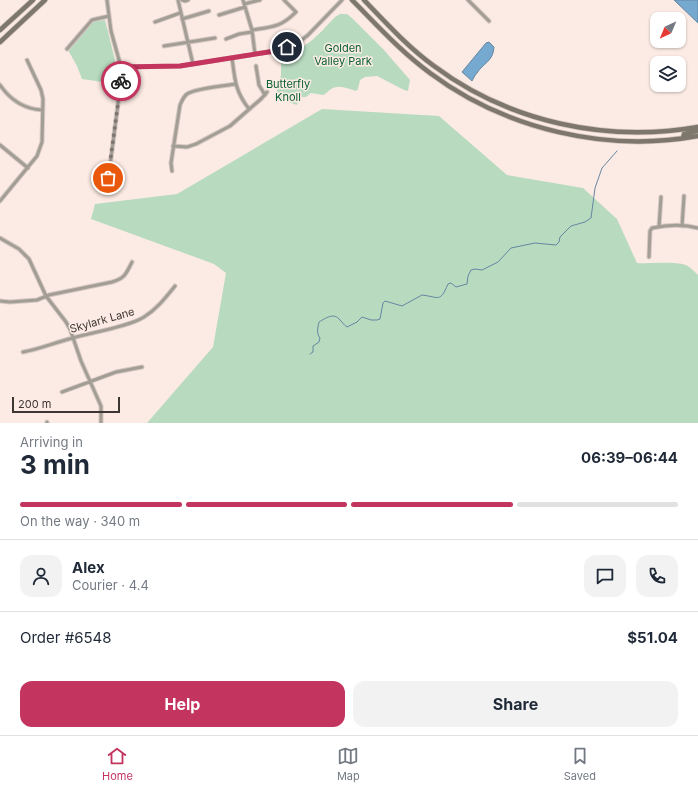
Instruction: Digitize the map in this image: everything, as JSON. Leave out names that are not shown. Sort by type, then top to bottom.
[{"type":"main road","points":[[0,30],[33,0]]},
{"type":"main road","points":[[0,42],[45,0]]},
{"type":"main road","points":[[352,0],[394,42],[430,73],[469,98],[500,113],[548,130],[596,139],[651,141],[698,136]]},
{"type":"main road","points":[[364,0],[400,37],[435,66],[476,92],[511,109],[551,122],[596,130],[650,132],[698,127]]},
{"type":"main road","points":[[683,138],[684,134],[698,131]]},
{"type":"street","points":[[107,0],[112,33],[121,67],[118,104],[108,181],[109,186]]},
{"type":"street","points":[[178,0],[193,64]]},
{"type":"street","points":[[182,0],[188,0]]},
{"type":"street","points":[[242,0],[252,31],[255,54]]},
{"type":"street","points":[[218,15],[260,0]]},
{"type":"street","points":[[226,39],[239,34],[284,23],[296,12],[284,0]]},
{"type":"street","points":[[121,67],[162,67],[193,64],[275,51],[298,43],[315,30],[342,0]]},
{"type":"street","points":[[468,0],[489,21]]},
{"type":"street","points":[[182,19],[209,12]]},
{"type":"street","points":[[155,22],[180,13]]},
{"type":"street","points":[[67,49],[92,20],[109,16]]},
{"type":"street","points":[[164,46],[214,38]]},
{"type":"street","points":[[232,58],[236,84],[241,99],[249,109]]},
{"type":"street","points":[[0,200],[38,156],[40,149],[43,129],[43,99],[41,90],[27,60]]},
{"type":"street","points":[[173,146],[187,147],[196,144],[230,126],[266,93],[259,85],[256,66]]},
{"type":"street","points":[[172,171],[171,163],[173,146],[180,105],[183,98],[187,94],[194,91],[236,84]]},
{"type":"street","points":[[0,85],[5,92],[20,104],[32,110],[42,110]]},
{"type":"street","points":[[0,145],[28,168]]},
{"type":"street","points":[[659,227],[661,196]]},
{"type":"street","points":[[682,226],[684,196]]},
{"type":"street","points":[[649,257],[650,230],[652,228],[682,226],[698,228]]},
{"type":"street","points":[[0,238],[19,248],[29,258],[46,296],[70,329],[81,361],[101,406],[101,423]]},
{"type":"street","points":[[0,301],[10,302],[37,300],[46,296],[121,279],[126,275],[132,262]]},
{"type":"street","name":"Skylark Lane","points":[[23,352],[132,322],[144,317],[158,306],[175,286]]},
{"type":"street","points":[[62,392],[116,372],[142,367]]},
{"type":"green space","name":"Golden Valley Park","points":[[340,14],[347,14],[352,18],[384,50],[410,80],[408,91],[377,76],[365,77],[360,80],[356,91],[343,87],[337,87],[331,89],[323,95],[311,93],[306,97],[299,97],[297,105],[277,98],[277,86],[281,76],[281,56],[305,46]]},
{"type":"green space","points":[[105,20],[117,68],[116,84],[82,79],[68,50],[93,21]]},
{"type":"green space","points":[[322,109],[439,116],[507,175],[583,188],[617,219],[637,263],[674,263],[686,265],[691,268],[698,275],[698,423],[147,423],[213,347],[226,273],[214,264],[91,219],[95,204],[177,194]]},
{"type":"water","points":[[674,0],[698,0],[698,23]]},
{"type":"water","points":[[489,42],[494,47],[492,56],[479,70],[472,81],[462,72],[486,43]]},
{"type":"waterway","points":[[310,354],[313,352],[313,346],[319,342],[319,322],[327,318],[335,316],[347,327],[357,322],[362,317],[377,320],[380,319],[383,303],[385,301],[402,306],[422,295],[436,297],[441,296],[448,284],[451,283],[456,287],[467,284],[468,276],[471,270],[482,270],[498,262],[511,248],[535,243],[556,245],[559,242],[560,237],[571,226],[585,222],[591,218],[595,188],[602,168],[617,151]]},
{"type":"way so far","points":[[108,178],[121,81]]},
{"type":"route","points":[[121,81],[121,67],[180,66],[275,51],[287,47]]},
{"type":"park label","name":"Butterfly Knoll","points":[[288,90]]}]
